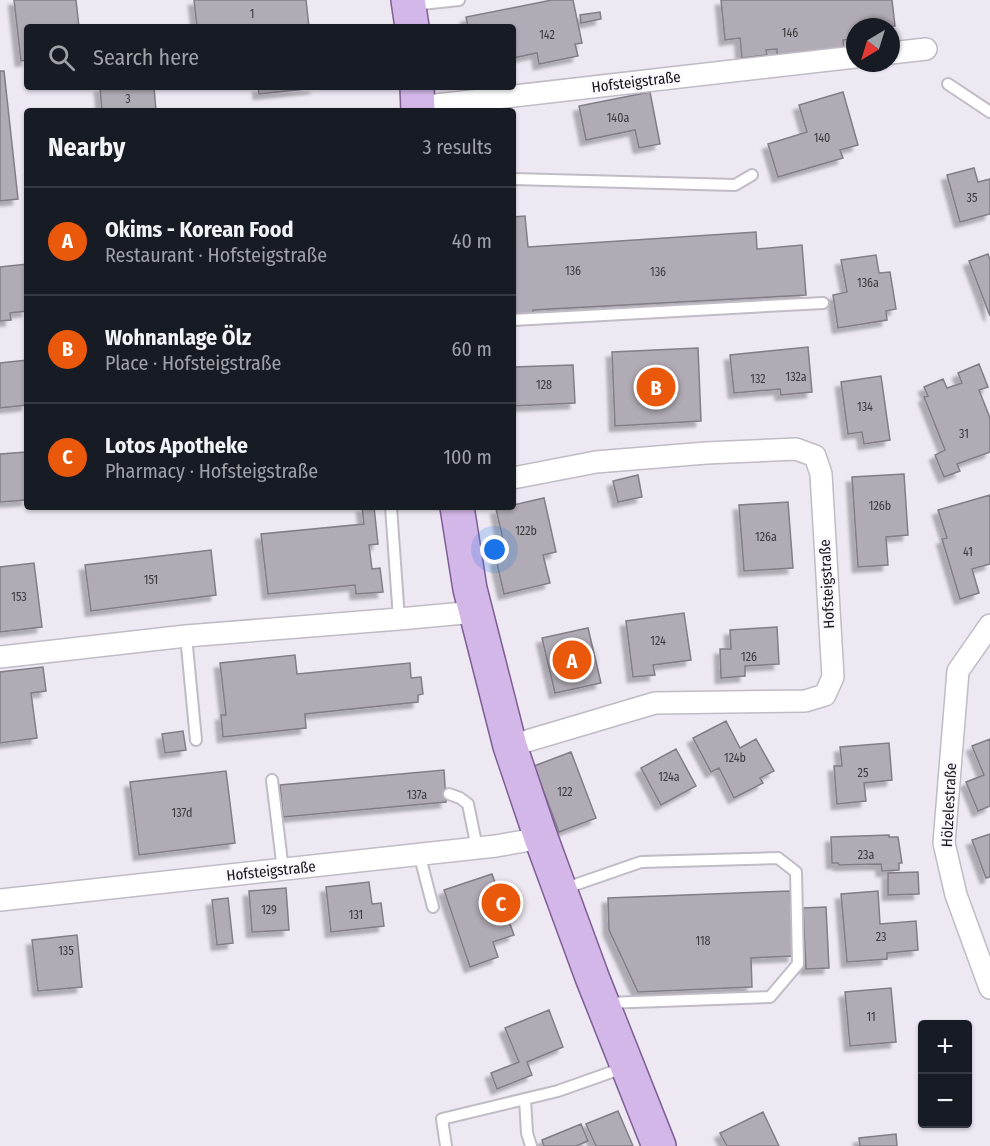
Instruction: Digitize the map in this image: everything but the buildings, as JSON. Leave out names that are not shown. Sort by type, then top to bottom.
[{"type":"main road","points":[[458,510],[475,612],[510,746],[541,838],[602,1003],[659,1146]]},
{"type":"street","points":[[900,52],[926,49]]},
{"type":"street","name":"Hofsteigstraße","points":[[418,102],[846,58]]},
{"type":"street","name":"Hofsteigstraße","points":[[510,746],[655,703],[805,701],[825,694],[833,677],[821,474],[815,456],[796,449],[706,453],[596,462],[516,477]]},
{"type":"street","points":[[0,657],[186,636],[475,612]]},
{"type":"street","name":"Hölzelestraße","points":[[990,625],[958,671],[944,843],[956,895],[986,966],[990,988]]},
{"type":"street","name":"Hofsteigstraße","points":[[0,900],[477,848],[541,838]]},
{"type":"lane","points":[[410,11],[459,0]]},
{"type":"lane","points":[[948,84],[990,112]]},
{"type":"lane","points":[[516,179],[735,185],[752,175]]},
{"type":"lane","points":[[516,320],[824,303]]},
{"type":"lane","points":[[391,510],[399,620]]},
{"type":"lane","points":[[186,636],[196,740]]},
{"type":"lane","points":[[273,780],[283,870]]},
{"type":"lane","points":[[449,794],[468,804],[477,848]]},
{"type":"lane","points":[[419,854],[433,907]]},
{"type":"lane","points":[[560,890],[641,862],[778,858],[796,872],[798,964],[770,997],[602,1003]]},
{"type":"lane","points":[[446,1146],[442,1119],[558,1091],[627,1066]]},
{"type":"lane","points":[[525,1099],[527,1133],[531,1146]]},
{"type":"place","name":"Wohnanlage Ölz","points":[[656,387]]},
{"type":"place","name":"Okims - Korean Food","points":[[572,660]]},
{"type":"place","name":"Lotos Apotheke","points":[[501,903]]}]
